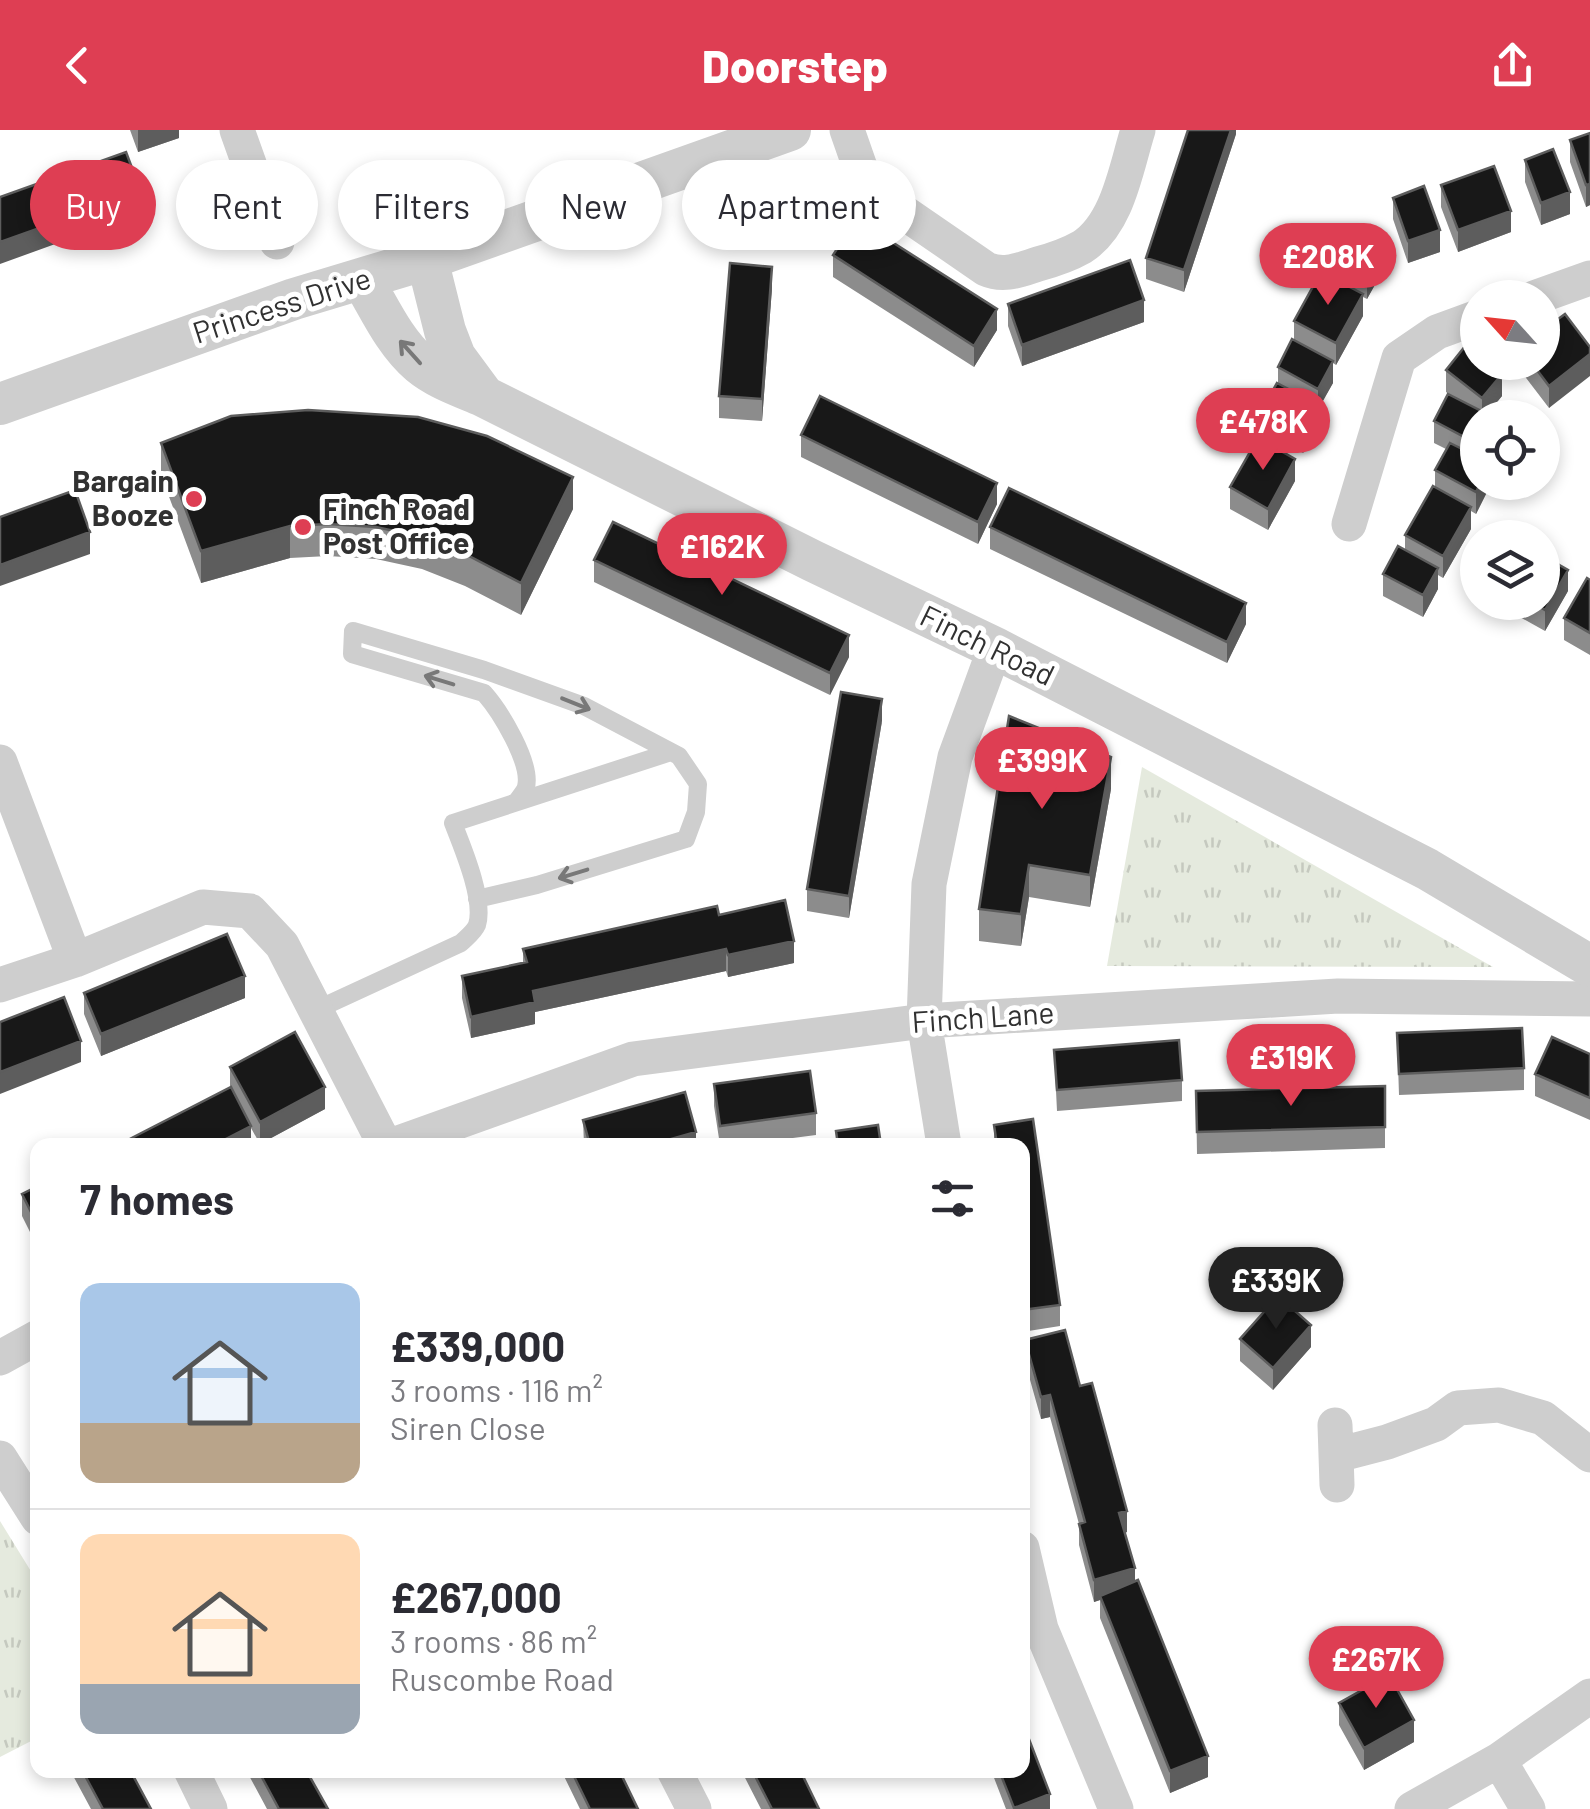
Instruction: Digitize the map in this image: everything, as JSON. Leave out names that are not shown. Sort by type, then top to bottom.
[{"type":"street","points":[[237,130],[247,160]]},
{"type":"street","name":"Princess Drive","points":[[0,404],[790,130]]},
{"type":"street","points":[[847,130],[861,170],[874,192],[986,268],[1007,273],[1074,252],[1096,236],[1114,206],[1138,130]]},
{"type":"street","name":"Finch Road","points":[[427,259],[455,357],[483,396]]},
{"type":"street","points":[[1560,289],[1590,278]]},
{"type":"street","name":"Finch Road","points":[[362,279],[400,342],[420,364],[444,379],[995,648],[1427,869],[1590,966]]},
{"type":"street","points":[[1349,524],[1399,358],[1437,332],[1460,324]]},
{"type":"street","points":[[943,1138],[924,1021],[928,884],[955,757],[995,648]]},
{"type":"street","points":[[0,762],[75,960]]},
{"type":"street","points":[[0,985],[75,960],[203,907],[250,911],[282,945],[382,1138]]},
{"type":"street","name":"Finch Lane","points":[[413,1138],[633,1059],[924,1021],[1338,996],[1590,999]]},
{"type":"street","points":[[0,1358],[30,1341]]},
{"type":"street","points":[[1336,1455],[1436,1424],[1458,1408],[1499,1404],[1543,1418],[1590,1455]]},
{"type":"street","points":[[0,1458],[30,1505]]},
{"type":"street","points":[[1030,1582],[1041,1629],[1116,1809]]},
{"type":"street","points":[[1412,1809],[1500,1760],[1590,1696]]},
{"type":"street","points":[[1500,1760],[1528,1809]]},
{"type":"street","points":[[195,1778],[210,1809]]},
{"type":"street","points":[[678,1778],[694,1809]]},
{"type":"lane","points":[[477,899],[686,839],[696,812],[698,784],[679,756],[584,706],[484,670],[353,631],[352,654],[484,694],[514,742],[524,768],[526,786],[517,801]]},
{"type":"lane","points":[[316,1010],[461,943],[474,930],[478,922],[477,899],[453,822],[671,752]]},
{"type":"green space","points":[[1142,767],[1493,967],[1107,966]]},
{"type":"green space","points":[[0,1521],[30,1570],[30,1742],[0,1757]]},
{"type":"building","points":[[1188,130],[1231,130],[1184,270],[1146,258]]},
{"type":"building","points":[[1590,133],[1590,184],[1586,185],[1570,140]]},
{"type":"building","points":[[1553,149],[1570,192],[1541,203],[1525,160]]},
{"type":"building","points":[[126,152],[129,160],[104,160]]},
{"type":"building","points":[[1494,166],[1511,211],[1458,230],[1441,185]]},
{"type":"building","points":[[30,186],[30,231],[0,242],[0,197]]},
{"type":"building","points":[[1424,186],[1440,230],[1408,241],[1393,198]]},
{"type":"building","points":[[1341,228],[1382,250],[1367,277],[1326,256]]},
{"type":"building","points":[[836,250],[905,250],[997,309],[974,346],[833,255]]},
{"type":"building","points":[[1130,260],[1144,300],[1022,345],[1008,304]]},
{"type":"building","points":[[730,263],[772,267],[762,399],[719,396]]},
{"type":"building","points":[[1321,272],[1363,294],[1336,343],[1294,321]]},
{"type":"building","points":[[1565,314],[1590,347],[1590,354],[1560,377],[1560,318]]},
{"type":"building","points":[[1292,339],[1333,361],[1318,389],[1278,367]]},
{"type":"building","points":[[1460,352],[1460,380],[1497,380],[1482,398],[1446,370]]},
{"type":"building","points":[[1277,383],[1317,404],[1303,432],[1262,410]]},
{"type":"building","points":[[1448,394],[1460,400],[1460,435],[1434,421]]},
{"type":"building","points":[[820,396],[997,483],[978,522],[801,435]]},
{"type":"building","points":[[308,410],[418,417],[487,436],[573,477],[521,583],[422,537],[376,527],[290,526],[201,551],[161,443],[231,416]]},
{"type":"building","points":[[1258,438],[1295,459],[1268,509],[1230,487]]},
{"type":"building","points":[[1450,443],[1460,448],[1460,483],[1435,470]]},
{"type":"building","points":[[1433,486],[1471,507],[1460,520],[1443,556],[1405,535]]},
{"type":"building","points":[[1009,488],[1246,603],[1227,642],[990,527]]},
{"type":"building","points":[[75,490],[90,532],[0,565],[0,517]]},
{"type":"building","points":[[613,522],[849,635],[830,673],[594,560]]},
{"type":"building","points":[[1398,546],[1438,568],[1423,595],[1383,574]]},
{"type":"building","points":[[1560,565],[1568,570],[1560,584]]},
{"type":"building","points":[[1587,578],[1590,580],[1590,633],[1564,618]]},
{"type":"building","points":[[841,692],[882,699],[849,896],[807,889]]},
{"type":"building","points":[[1009,716],[1111,757],[1090,875],[1029,865],[1021,914],[979,909]]},
{"type":"building","points":[[785,900],[794,941],[728,955],[726,949],[533,991],[535,1002],[471,1017],[462,976],[527,962],[523,949],[717,906],[719,915]]},
{"type":"building","points":[[227,934],[245,976],[101,1034],[84,993]]},
{"type":"building","points":[[64,997],[81,1041],[0,1072],[0,1022]]},
{"type":"building","points":[[1522,1028],[1524,1068],[1399,1074],[1397,1033]]},
{"type":"building","points":[[295,1032],[325,1087],[260,1122],[230,1067]]},
{"type":"building","points":[[1552,1037],[1590,1054],[1590,1098],[1535,1074]]},
{"type":"building","points":[[1179,1040],[1182,1080],[1057,1090],[1054,1050]]},
{"type":"building","points":[[810,1071],[816,1113],[720,1126],[714,1084]]},
{"type":"building","points":[[1385,1086],[1385,1127],[1197,1132],[1196,1091]]},
{"type":"building","points":[[231,1087],[251,1126],[228,1138],[132,1138]]},
{"type":"building","points":[[685,1092],[696,1132],[675,1138],[588,1138],[583,1120]]},
{"type":"building","points":[[1033,1119],[1060,1305],[1030,1309],[1030,1138],[996,1138],[994,1125]]},
{"type":"building","points":[[878,1125],[880,1138],[837,1138],[836,1131]]},
{"type":"building","points":[[30,1190],[30,1210],[22,1194]]},
{"type":"building","points":[[1278,1296],[1311,1325],[1273,1368],[1240,1339]]},
{"type":"building","points":[[1065,1330],[1080,1386],[1092,1383],[1127,1511],[1119,1513],[1135,1568],[1094,1580],[1079,1524],[1085,1522],[1050,1395],[1041,1397],[1030,1358],[1030,1339]]},
{"type":"building","points":[[1138,1580],[1208,1756],[1170,1771],[1100,1596]]},
{"type":"building","points":[[1389,1675],[1414,1720],[1364,1748],[1339,1703]]},
{"type":"building","points":[[1030,1742],[1050,1794],[1014,1808],[1002,1778],[1030,1778]]},
{"type":"building","points":[[86,1778],[134,1778],[151,1809],[103,1809]]},
{"type":"building","points":[[262,1778],[311,1778],[328,1809],[279,1809]]},
{"type":"building","points":[[575,1778],[623,1778],[638,1809],[590,1809]]},
{"type":"building","points":[[756,1778],[804,1778],[819,1809],[772,1809]]},
{"type":"place","name":"Bargain Booze","points":[[194,499]]},
{"type":"place","name":"Finch Road Post Office","points":[[303,527]]}]
